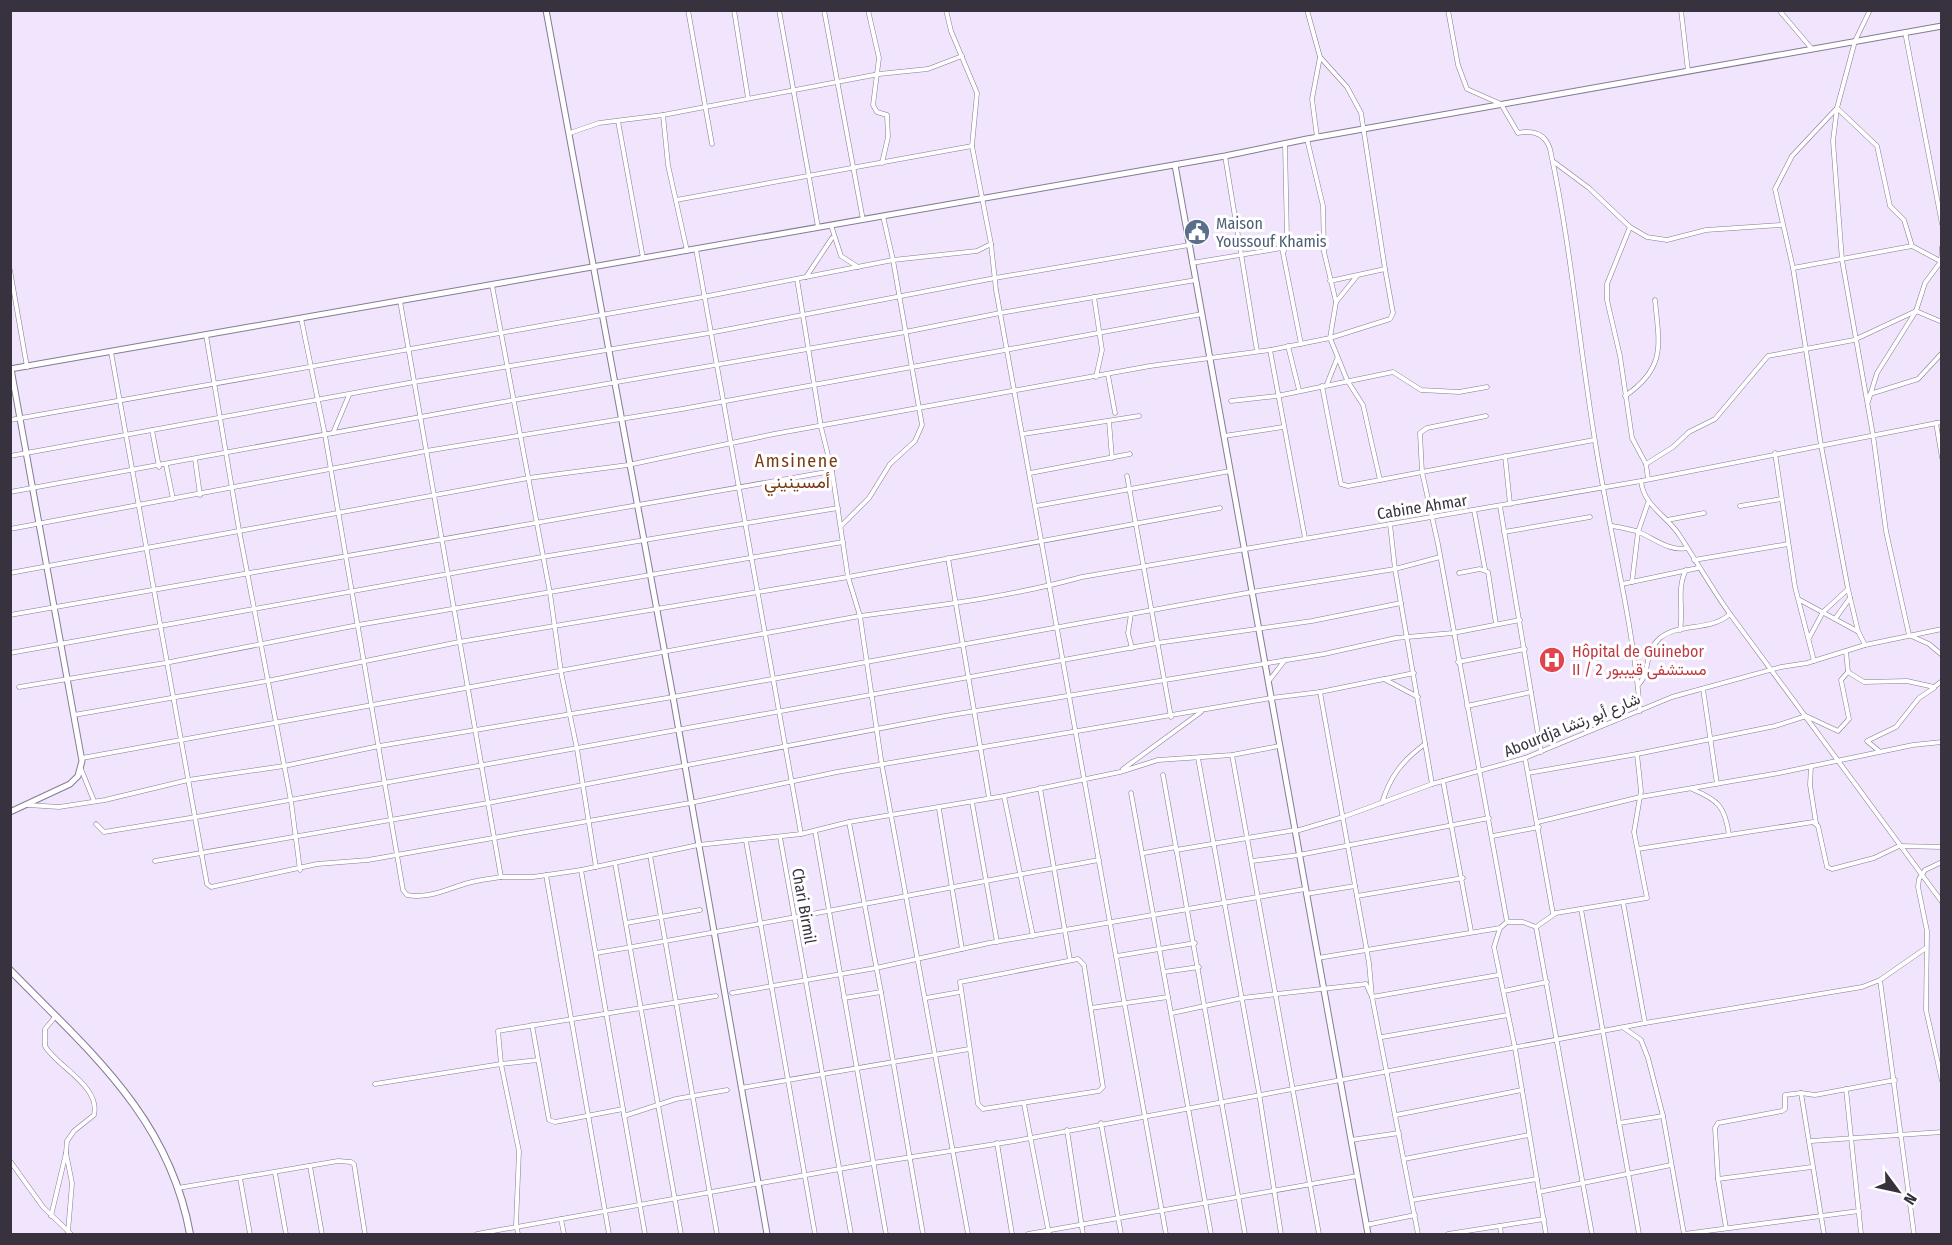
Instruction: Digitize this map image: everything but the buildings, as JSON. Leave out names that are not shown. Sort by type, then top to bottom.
[{"type":"main road","points":[[10,970],[107,1071],[142,1114],[164,1152],[178,1188],[190,1234]]},
{"type":"street","points":[[546,10],[609,348],[628,465],[673,697],[767,1234]]},
{"type":"street","points":[[688,10],[712,144]]},
{"type":"street","points":[[734,10],[747,98]]},
{"type":"street","points":[[778,10],[818,227]]},
{"type":"street","points":[[824,10],[863,220]]},
{"type":"street","points":[[868,10],[879,58],[879,74],[875,81],[873,105],[877,112],[887,115],[888,137],[882,163]]},
{"type":"street","points":[[945,10],[977,93],[972,146],[1035,499],[1040,541]]},
{"type":"street","points":[[10,573],[528,478],[628,465],[1016,391],[1270,350],[1330,338],[1390,319],[1394,313],[1361,113],[1354,97],[1320,57],[1307,10]]},
{"type":"street","points":[[1448,10],[1458,65],[1467,89],[1501,104],[1518,133],[1531,130],[1543,136],[1548,143],[1579,310],[1594,440],[1622,584],[1640,711]]},
{"type":"street","points":[[1779,10],[1812,49]]},
{"type":"street","points":[[1870,10],[1855,41],[1837,108],[1833,141],[1842,260],[1854,340],[1868,403],[1886,531],[1909,635],[1929,644],[1941,655]]},
{"type":"street","points":[[1682,12],[1688,71]]},
{"type":"street","points":[[94,801],[81,769],[82,758],[11,369],[1175,165],[1317,137],[1941,26]]},
{"type":"street","points":[[1905,32],[1941,224]]},
{"type":"street","points":[[570,133],[599,123],[663,115],[879,74],[928,69],[962,56]]},
{"type":"street","points":[[1317,137],[1312,99],[1320,57]]},
{"type":"street","points":[[1837,108],[1792,156],[1775,189],[1808,348],[1821,445],[1848,589],[1858,631],[1865,645]]},
{"type":"street","points":[[1837,108],[1877,146],[1890,206],[1904,220],[1912,246]]},
{"type":"street","points":[[663,115],[676,200],[687,250]]},
{"type":"street","points":[[618,121],[643,258]]},
{"type":"street","points":[[1307,139],[1323,206],[1324,252],[1336,302],[1330,338],[1347,380],[1363,405],[1380,480]]},
{"type":"street","points":[[1285,143],[1287,244],[1284,251],[1301,344]]},
{"type":"street","points":[[676,200],[972,146]]},
{"type":"street","points":[[1225,156],[1257,351]]},
{"type":"street","points":[[1553,162],[1589,188],[1630,227],[1647,237],[1667,240],[1706,230],[1781,225]]},
{"type":"street","points":[[1175,165],[1368,1234]]},
{"type":"street","points":[[841,527],[868,498],[890,464],[915,441],[922,425],[883,216]]},
{"type":"street","points":[[831,225],[841,256],[858,267]]},
{"type":"street","points":[[1630,227],[1607,284],[1607,300],[1632,438],[1646,464],[1648,479]]},
{"type":"street","points":[[806,277],[833,237]]},
{"type":"street","points":[[10,420],[703,297],[893,260],[977,251],[991,244]]},
{"type":"street","points":[[10,456],[414,382],[710,333],[995,278],[1189,245]]},
{"type":"street","points":[[1793,268],[1912,246],[1941,261]]},
{"type":"street","points":[[1192,263],[1242,256],[1278,247],[1284,251]]},
{"type":"street","points":[[1868,403],[1877,373],[1916,311],[1925,283],[1941,261],[1941,247]]},
{"type":"street","points":[[696,249],[729,444],[801,834]]},
{"type":"street","points":[[1330,281],[1385,269]]},
{"type":"street","points":[[10,270],[27,367]]},
{"type":"street","points":[[1336,302],[1357,275]]},
{"type":"street","points":[[797,279],[816,384],[821,427],[832,471],[848,577],[860,616],[882,766],[937,1055],[968,1234]]},
{"type":"street","points":[[10,492],[1000,313],[1196,280]]},
{"type":"street","points":[[492,285],[550,593],[561,672],[584,785],[596,867]]},
{"type":"street","points":[[1094,297],[1097,333],[1102,350],[1096,377]]},
{"type":"street","points":[[1625,396],[1646,379],[1660,346],[1655,300]]},
{"type":"street","points":[[400,301],[501,877]]},
{"type":"street","points":[[1646,464],[1673,447],[1689,432],[1715,419],[1768,356],[1854,340],[1916,311],[1941,322]]},
{"type":"street","points":[[10,528],[200,495],[426,451],[722,402],[1202,314]]},
{"type":"street","points":[[301,318],[325,435],[390,820],[404,890],[407,895],[434,895],[469,883],[501,877],[546,875],[582,870],[698,845],[801,834],[849,822],[939,809],[1120,772],[1158,760],[1233,754],[1280,746]]},
{"type":"street","points":[[206,335],[239,530],[291,801],[300,870]]},
{"type":"street","points":[[1288,346],[1299,390]]},
{"type":"street","points":[[1270,350],[1305,538]]},
{"type":"street","points":[[111,352],[179,740],[203,852],[207,884],[212,887],[300,870],[317,864],[397,855],[690,803],[791,781],[1271,698],[1320,692],[1414,673]]},
{"type":"street","points":[[1870,394],[1918,379],[1941,353]]},
{"type":"street","points":[[1327,384],[1337,358]]},
{"type":"street","points":[[1231,401],[1277,396],[1393,372],[1421,390],[1459,392],[1487,387]]},
{"type":"street","points":[[1108,375],[1115,413]]},
{"type":"street","points":[[1322,386],[1341,484],[1348,486],[1594,440]]},
{"type":"street","points":[[333,433],[349,394]]},
{"type":"street","points":[[1023,434],[1138,416]]},
{"type":"street","points":[[1486,416],[1427,428],[1420,433],[1422,472],[1493,836],[1507,922]]},
{"type":"street","points":[[1109,421],[1112,458]]},
{"type":"street","points":[[1939,423],[1941,458]]},
{"type":"street","name":"Cabine Ahmar","points":[[82,758],[860,616],[956,603],[1048,586],[1082,577],[1641,481],[1775,453],[1939,423]]},
{"type":"street","points":[[1224,436],[1283,427]]},
{"type":"street","points":[[152,430],[159,466]]},
{"type":"street","points":[[1775,453],[1788,544],[1814,661]]},
{"type":"street","points":[[1030,472],[1130,454]]},
{"type":"street","points":[[1505,456],[1510,504]]},
{"type":"street","points":[[195,459],[200,495]]},
{"type":"street","points":[[166,465],[172,499]]},
{"type":"street","points":[[10,615],[153,592],[248,572],[832,471]]},
{"type":"street","points":[[1036,507],[1230,471]]},
{"type":"street","points":[[1127,476],[1171,717]]},
{"type":"street","points":[[1641,481],[1642,493],[1648,503],[1666,520],[1687,548],[1730,614],[1839,759],[1941,902]]},
{"type":"street","points":[[1035,499],[1048,586],[1166,1234]]},
{"type":"street","points":[[1740,506],[1781,499]]},
{"type":"street","points":[[1632,582],[1638,532],[1648,503]]},
{"type":"street","points":[[1500,506],[1541,752]]},
{"type":"street","points":[[10,653],[543,557],[838,508]]},
{"type":"street","points":[[74,715],[267,681],[459,642],[848,577],[1220,508]]},
{"type":"street","points":[[1474,510],[1496,624]]},
{"type":"street","points":[[1666,520],[1704,513]]},
{"type":"street","points":[[1504,532],[1590,517]]},
{"type":"street","points":[[1390,524],[1395,569],[1432,784]]},
{"type":"street","points":[[1611,525],[1638,532],[1678,550],[1687,548]]},
{"type":"street","points":[[19,687],[165,663],[358,625],[843,542]]},
{"type":"street","points":[[1694,560],[1788,544]]},
{"type":"street","points":[[28,804],[59,807],[94,801],[188,780],[284,766],[379,746],[673,697],[962,643],[1395,569],[1440,557]]},
{"type":"street","points":[[948,558],[989,798]]},
{"type":"street","points":[[1622,584],[1698,568]]},
{"type":"street","points":[[1459,573],[1485,569]]},
{"type":"street","points":[[1680,630],[1683,618],[1680,585],[1686,570]]},
{"type":"street","points":[[1809,638],[1823,612],[1848,589]]},
{"type":"street","points":[[1835,619],[1850,598]]},
{"type":"street","points":[[1800,600],[1858,631]]},
{"type":"street","points":[[96,824],[104,832],[196,818],[1063,662],[1157,643],[1401,603]]},
{"type":"street","points":[[1638,685],[1643,679],[1646,658],[1660,639],[1680,630],[1712,626],[1730,614]]},
{"type":"street","points":[[1131,615],[1128,633],[1131,648]]},
{"type":"street","points":[[155,861],[488,803],[975,711],[1520,620]]},
{"type":"street","name":"Abourdja شارع أبو رتشا","points":[[1143,853],[1295,831],[1382,804],[1432,784],[1525,758],[1672,697],[1771,670],[1814,661],[1865,645],[1941,629]]},
{"type":"street","points":[[1458,662],[1525,649]]},
{"type":"street","points":[[1528,772],[1710,740],[1775,726],[1806,716],[1838,731],[1849,719],[1841,680],[1848,672],[1846,651]]},
{"type":"street","points":[[1268,682],[1285,659]]},
{"type":"street","points":[[1848,672],[1864,682],[1906,681],[1934,687]]},
{"type":"street","points":[[1384,679],[1418,697]]},
{"type":"street","points":[[1879,751],[1868,741],[1896,727],[1919,698],[1941,681]]},
{"type":"street","points":[[1703,689],[1717,784]]},
{"type":"street","points":[[1320,692],[1344,817],[1372,997],[1382,1037],[1419,1234]]},
{"type":"street","points":[[1467,706],[1531,692]]},
{"type":"street","points":[[1120,772],[1208,709]]},
{"type":"street","points":[[1493,836],[1640,797],[1879,751],[1941,742]]},
{"type":"street","points":[[1382,804],[1391,780],[1401,763],[1425,744]]},
{"type":"street","points":[[1233,754],[1319,1234]]},
{"type":"street","points":[[1536,927],[1553,914],[1643,900],[1648,895],[1634,824],[1641,786],[1637,754]]},
{"type":"street","points":[[1198,758],[1259,1093],[1281,1234]]},
{"type":"street","points":[[1525,758],[1553,914]]},
{"type":"street","points":[[1810,766],[1810,785],[1816,823],[1827,867],[1832,869],[1874,858],[1899,846],[1941,847]]},
{"type":"street","points":[[10,812],[70,784],[81,769]]},
{"type":"street","points":[[1163,776],[1195,943],[1245,1234]]},
{"type":"street","points":[[1443,781],[1472,931]]},
{"type":"street","points":[[1040,788],[1056,868],[1070,960]]},
{"type":"street","points":[[1691,788],[1718,803],[1726,815],[1729,836]]},
{"type":"street","points":[[1131,793],[1211,1234]]},
{"type":"street","points":[[1004,796],[1033,936]]},
{"type":"street","points":[[972,802],[997,942]]},
{"type":"street","points":[[939,809],[962,949]]},
{"type":"street","points":[[1252,861],[1299,855],[1489,818]]},
{"type":"street","points":[[849,822],[923,1234]]},
{"type":"street","points":[[1638,849],[1816,823]]},
{"type":"street","points":[[815,831],[886,1234]]},
{"type":"street","name":"Chari Birmil","points":[[780,837],[851,1234]]},
{"type":"street","points":[[746,841],[815,1234]]},
{"type":"street","points":[[650,855],[717,1234]]},
{"type":"street","points":[[596,953],[759,922],[829,913],[952,886],[1099,860]]},
{"type":"street","points":[[1941,862],[1929,867],[1921,875],[1918,887],[1926,917],[1926,1010],[1941,1081]]},
{"type":"street","points":[[615,863],[681,1234]]},
{"type":"street","points":[[582,870],[645,1234]]},
{"type":"street","points":[[546,875],[609,1234]]},
{"type":"street","points":[[1357,896],[1463,878]]},
{"type":"street","points":[[732,993],[876,968],[918,957],[1188,908],[1259,896],[1355,886]]},
{"type":"street","points":[[1623,902],[1645,1023]]},
{"type":"street","points":[[1581,909],[1601,1032],[1640,1234]]},
{"type":"street","points":[[626,923],[700,910]]},
{"type":"street","points":[[1536,927],[1523,922],[1507,922],[1500,928],[1494,947],[1515,1048],[1546,1234]]},
{"type":"street","points":[[1536,927],[1592,1234]]},
{"type":"street","points":[[1318,958],[1500,928]]},
{"type":"street","points":[[1117,956],[1195,943]]},
{"type":"street","points":[[479,1234],[1031,1137],[1259,1093],[1558,1041],[1645,1023],[1862,987],[1880,980],[1926,948]]},
{"type":"street","points":[[1078,959],[1084,965],[1103,1087],[1099,1091],[983,1109],[980,1107],[960,992],[958,986],[963,980],[1078,959]]},
{"type":"street","points":[[1164,972],[1199,967]]},
{"type":"street","points":[[1372,997],[1498,975]]},
{"type":"street","points":[[1880,980],[1914,1234]]},
{"type":"street","points":[[1504,991],[1547,982]]},
{"type":"street","points":[[1172,1013],[1242,998],[1323,987],[1366,984],[1372,997]]},
{"type":"street","points":[[844,998],[881,992]]},
{"type":"street","points":[[926,998],[960,992]]},
{"type":"street","points":[[518,1234],[519,1151],[501,1064],[498,1031],[716,996]]},
{"type":"street","points":[[1091,1008],[1168,997]]},
{"type":"street","points":[[1382,1037],[1508,1015]]},
{"type":"street","points":[[51,1217],[69,1135],[94,1115],[95,1108],[78,1078],[45,1046],[45,1029],[55,1017]]},
{"type":"street","points":[[532,1025],[549,1120],[555,1122],[623,1109]]},
{"type":"street","points":[[1623,1028],[1637,1035],[1644,1044],[1663,1116],[1684,1234],[1859,1211]]},
{"type":"street","points":[[741,1088],[969,1049]]},
{"type":"street","points":[[375,1084],[538,1060]]},
{"type":"street","points":[[1726,1228],[1718,1179],[1715,1128],[1718,1123],[1782,1111],[1785,1109],[1785,1095],[1801,1093],[1815,1095],[1895,1080]]},
{"type":"street","points":[[624,1116],[694,1095],[727,1089]]},
{"type":"street","points":[[1846,1089],[1862,1234]]},
{"type":"street","points":[[1396,1115],[1522,1090]]},
{"type":"street","points":[[1801,1093],[1811,1142],[1812,1167],[1824,1234]]},
{"type":"street","points":[[1024,1104],[1048,1233]]},
{"type":"street","points":[[1619,1124],[1663,1116]]},
{"type":"street","points":[[1101,1124],[1121,1234]]},
{"type":"street","points":[[1067,1130],[1083,1234]]},
{"type":"street","points":[[1811,1142],[1851,1137],[1941,1132]]},
{"type":"street","points":[[1351,1140],[1399,1133]]},
{"type":"street","points":[[1404,1159],[1529,1135]]},
{"type":"street","points":[[997,1143],[1012,1234]]},
{"type":"street","points":[[66,1153],[72,1182],[69,1233]]},
{"type":"street","points":[[10,1161],[51,1217],[69,1233]]},
{"type":"street","points":[[178,1188],[348,1161],[354,1164],[365,1234]]},
{"type":"street","points":[[310,1166],[322,1234]]},
{"type":"street","points":[[1539,1192],[1671,1166]]},
{"type":"street","points":[[1718,1179],[1812,1167]]},
{"type":"street","points":[[275,1173],[286,1234]]},
{"type":"street","points":[[1028,1234],[1048,1233],[1082,1224],[1357,1176]]},
{"type":"street","points":[[240,1178],[250,1234]]},
{"type":"street","points":[[1412,1200],[1537,1179]]},
{"type":"street","points":[[1366,1225],[1415,1215]]},
{"type":"street","points":[[561,1219],[564,1234]]},
{"type":"street","points":[[1448,1234],[1544,1219]]},
{"type":"street","points":[[1500,1226],[1501,1234]]},
{"type":"place","name":"Maison Youssouf Khamis","points":[[1197,232]]},
{"type":"place","name":"Hôpital de Guinebor II / مستشفى قيببور 2","points":[[1552,660]]},
{"type":"district","name":"Amsinene أمسينيني","points":[[797,471]]}]
